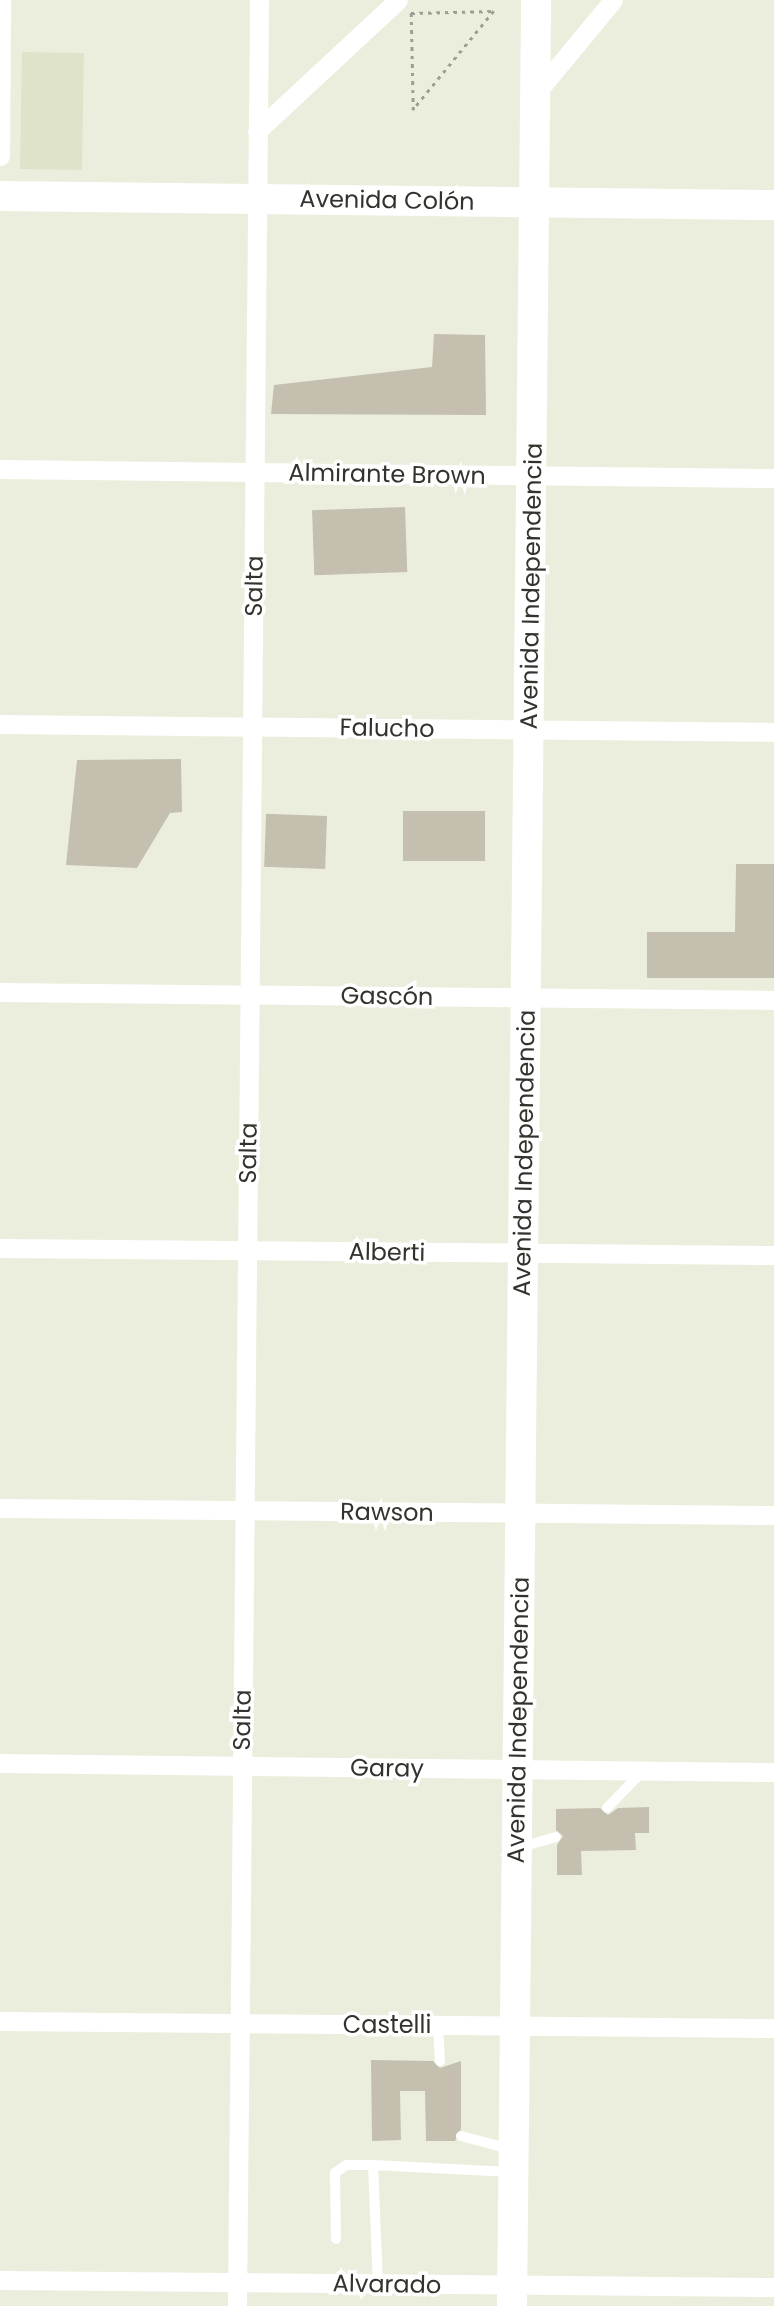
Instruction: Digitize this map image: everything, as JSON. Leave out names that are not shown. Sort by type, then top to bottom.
[{"type":"main road","name":"Avenida Independencia","points":[[512,2295],[536,0]]},
{"type":"main road","name":"Avenida Colón","points":[[0,195],[774,205]]},
{"type":"street","points":[[0,156],[1,0]]},
{"type":"street","name":"Salta","points":[[237,2306],[259,0]]},
{"type":"street","points":[[537,92],[614,0]]},
{"type":"street","points":[[257,131],[405,6]]},
{"type":"street","name":"Almirante Brown","points":[[0,469],[774,478]]},
{"type":"street","name":"Falucho","points":[[0,724],[774,732]]},
{"type":"street","name":"Gascón","points":[[0,992],[774,1000]]},
{"type":"street","name":"Alberti","points":[[0,1248],[774,1255]]},
{"type":"street","name":"Rawson","points":[[0,1508],[774,1516]]},
{"type":"street","name":"Garay","points":[[0,1763],[774,1772]]},
{"type":"street","name":"Castelli","points":[[0,2021],[774,2028]]},
{"type":"street","name":"Alvarado","points":[[0,2280],[378,2284],[512,2295],[774,2287]]},
{"type":"lane","points":[[607,1808],[644,1770]]},
{"type":"lane","points":[[517,1848],[556,1837]]},
{"type":"lane","points":[[438,2025],[440,2061]]},
{"type":"lane","points":[[461,2136],[513,2161]]},
{"type":"lane","points":[[336,2239],[335,2173],[346,2165],[513,2161]]},
{"type":"lane","points":[[373,2165],[378,2284]]},
{"type":"path","points":[[405,6],[494,11],[413,110],[412,68],[405,6]]},
{"type":"shaded area","points":[[22,52],[84,53],[82,170],[20,169]]},
{"type":"building","points":[[434,334],[485,335],[486,415],[271,414],[274,385],[432,367]]},
{"type":"building","points":[[405,507],[407,572],[314,575],[312,510]]},
{"type":"building","points":[[181,759],[182,812],[170,813],[137,868],[66,865],[77,760]]},
{"type":"building","points":[[403,811],[485,811],[485,861],[403,861]]},
{"type":"building","points":[[266,814],[327,816],[325,869],[264,867]]},
{"type":"building","points":[[736,864],[774,864],[774,978],[647,978],[647,932],[735,932]]},
{"type":"building","points":[[649,1807],[649,1833],[635,1833],[636,1850],[581,1851],[582,1875],[557,1875],[557,1845],[563,1836],[556,1830],[556,1809],[600,1808],[608,1815],[618,1808]]},
{"type":"building","points":[[371,2060],[433,2061],[440,2068],[461,2061],[461,2129],[455,2141],[426,2141],[425,2091],[400,2091],[401,2140],[372,2141]]}]
